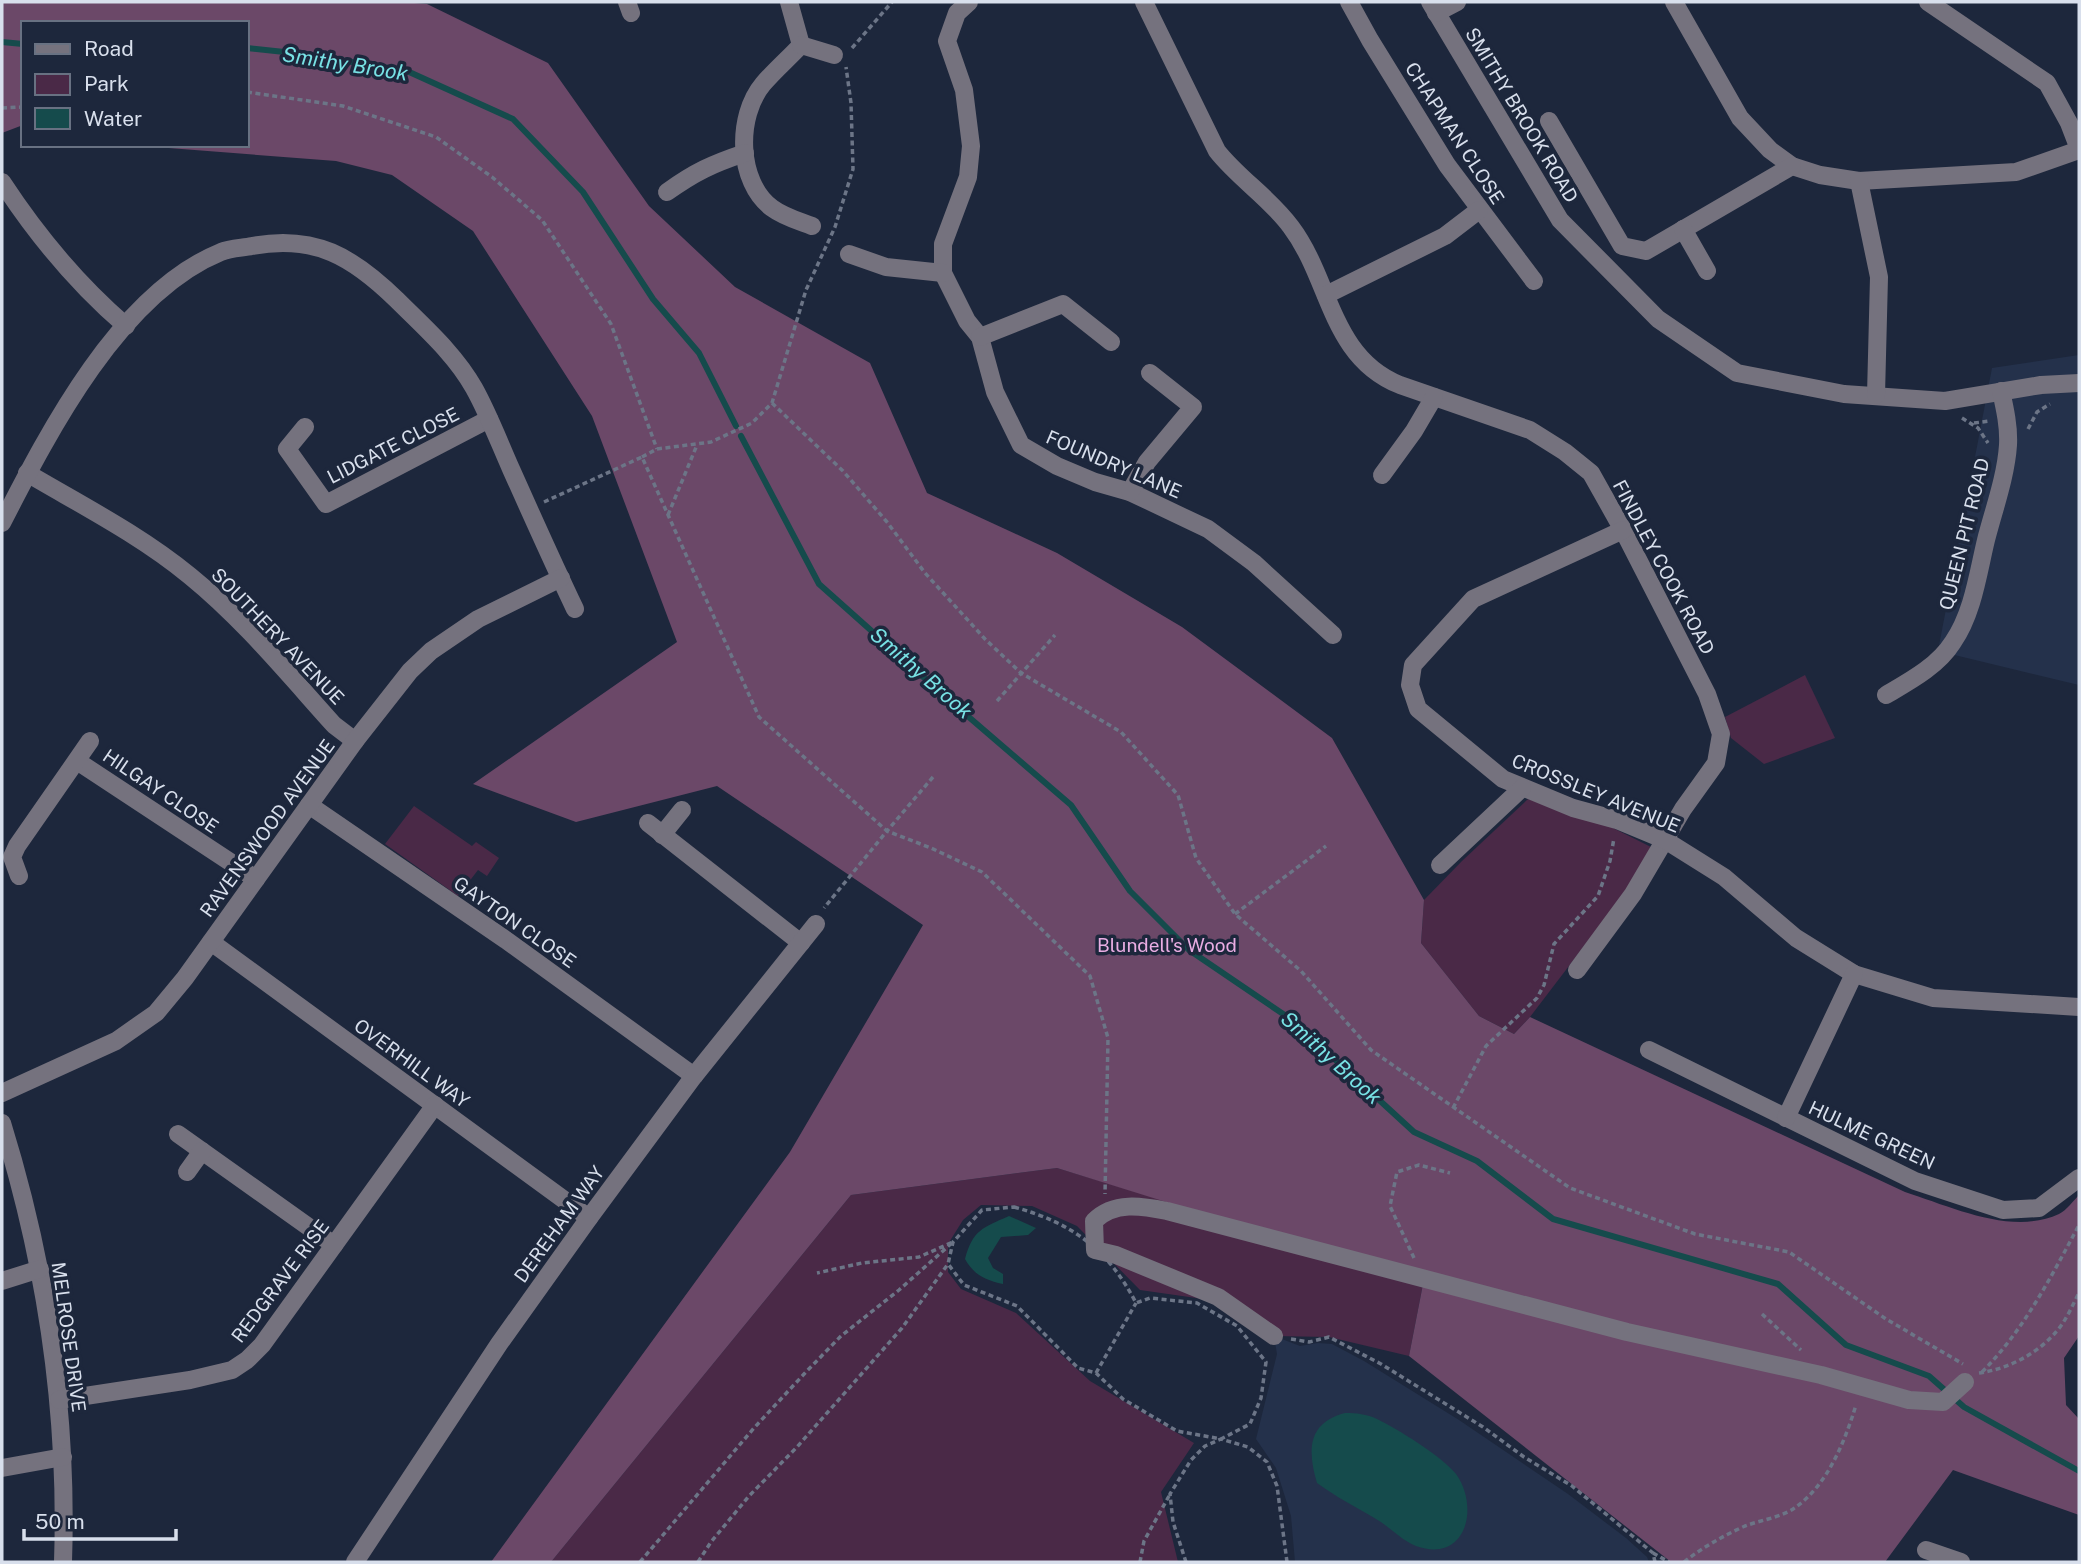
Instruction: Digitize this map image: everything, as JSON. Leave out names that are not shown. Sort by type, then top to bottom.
[{"type":"street","points":[[789,2],[802,46]]},
{"type":"street","points":[[849,254],[886,267],[943,273],[943,244],[968,177],[971,146],[964,90],[947,41],[957,13],[970,2]]},
{"type":"street","name":"CHAPMAN CLOSE","points":[[1349,2],[1447,165],[1534,281]]},
{"type":"street","points":[[1433,7],[1457,2]]},
{"type":"street","points":[[1674,2],[1740,118],[1770,150],[1792,166],[1820,175],[1859,181],[2015,172],[2079,150],[2047,83],[1928,2]]},
{"type":"street","name":"FINDLEY COOK ROAD","points":[[1150,4],[1217,150],[1230,167],[1265,197],[1293,229],[1344,335],[1364,364],[1385,379],[1530,430],[1565,452],[1591,473],[1707,694],[1721,734],[1716,763],[1683,809],[1633,894],[1577,970]]},
{"type":"street","name":"SMITHY BROOK ROAD","points":[[1433,7],[1560,220],[1658,319],[1737,373],[1844,394],[1945,401],[2041,385],[2079,383]]},
{"type":"street","points":[[802,46],[843,54]]},
{"type":"street","points":[[802,46],[762,85],[753,102],[744,153],[754,186],[772,208],[812,226]]},
{"type":"street","points":[[1549,121],[1622,246],[1646,251],[1792,166]]},
{"type":"street","points":[[667,192],[713,163],[744,153]]},
{"type":"street","points":[[1859,181],[1879,277],[1876,395]]},
{"type":"street","points":[[2,182],[26,219],[75,279],[126,326]]},
{"type":"street","points":[[1326,295],[1445,236],[1479,209]]},
{"type":"street","points":[[1683,229],[1707,271]]},
{"type":"street","points":[[2,523],[56,421],[101,356],[126,326],[175,279],[197,263],[223,251],[273,242],[297,242],[328,249],[354,264],[385,288],[434,337],[473,386],[575,609]]},
{"type":"street","name":"FOUNDRY LANE","points":[[943,273],[967,321],[980,337],[995,392],[1021,445],[1057,466],[1095,482],[1130,492],[1208,528],[1254,563],[1332,635]]},
{"type":"street","points":[[980,337],[1063,304],[1111,342]]},
{"type":"street","points":[[1130,492],[1147,462],[1192,407],[1150,373]]},
{"type":"street","name":"QUEEN PIT ROAD","points":[[1886,695],[1912,680],[1941,657],[1953,643],[1965,617],[2008,445],[2007,419],[2001,391]]},
{"type":"street","points":[[1382,475],[1414,431],[1434,397]]},
{"type":"street","name":"LIDGATE CLOSE","points":[[305,427],[287,449],[326,503],[489,419]]},
{"type":"street","name":"SOUTHERY AVENUE","points":[[27,473],[144,542],[190,576],[227,609],[334,725],[355,741]]},
{"type":"street","name":"CROSSLEY AVENUE","points":[[1623,530],[1473,600],[1413,665],[1410,685],[1418,709],[1503,779],[1573,808],[1617,820],[1665,840],[1724,877],[1796,939],[1854,974],[1933,998],[2079,1007]]},
{"type":"street","name":"RAVENSWOOD AVENUE","points":[[2,1093],[116,1041],[156,1013],[211,942],[355,741],[410,671],[431,651],[478,619],[561,578]]},
{"type":"street","name":"HILGAY CLOSE","points":[[19,876],[12,856],[90,741]]},
{"type":"street","name":"HILGAY CLOSE","points":[[78,761],[256,879]]},
{"type":"street","points":[[1440,865],[1522,788]]},
{"type":"street","name":"GAYTON CLOSE","points":[[309,805],[506,940],[694,1076]]},
{"type":"street","points":[[662,835],[682,810]]},
{"type":"street","points":[[648,823],[801,943]]},
{"type":"street","name":"DEREHAM WAY","points":[[355,1562],[499,1344],[589,1218],[694,1076],[816,924]]},
{"type":"street","name":"OVERHILL WAY","points":[[211,942],[589,1218]]},
{"type":"street","points":[[1786,1118],[1854,974]]},
{"type":"street","name":"HULME GREEN","points":[[1649,1051],[1915,1181],[2003,1210],[2039,1208],[2079,1178]]},
{"type":"street","name":"REDGRAVE RISE","points":[[59,1401],[190,1380],[232,1370],[262,1345],[435,1105]]},
{"type":"street","name":"MELROSE DRIVE","points":[[2,1123],[40,1269],[59,1401],[63,1457],[63,1562]]},
{"type":"street","points":[[178,1134],[334,1244]]},
{"type":"street","points":[[187,1172],[202,1151]]},
{"type":"street","points":[[1274,1336],[1217,1297],[1116,1255],[1096,1250],[1094,1221],[1105,1210],[1138,1206],[1167,1211],[1627,1332],[1821,1375],[1909,1399],[1943,1402],[1972,1378]]},
{"type":"street","points":[[2,1281],[40,1269]]},
{"type":"street","points":[[2,1468],[63,1457]]},
{"type":"street","points":[[1926,1550],[1961,1562]]},
{"type":"path","points":[[529,509],[657,449],[711,442],[752,423],[772,403],[806,290],[835,227],[853,169],[851,103],[843,54],[892,2]]},
{"type":"path","points":[[248,92],[343,106],[436,136],[492,177],[542,219],[611,324],[657,449]]},
{"type":"path","points":[[2,108],[21,107]]},
{"type":"path","points":[[2027,434],[2037,412],[2054,402]]},
{"type":"path","points":[[772,403],[843,471],[887,522],[925,573],[985,639],[1021,673],[1121,732],[1178,795],[1196,858],[1235,914],[1301,971],[1371,1050],[1570,1188],[1695,1234],[1789,1252],[1972,1378]]},
{"type":"path","points":[[1953,416],[1973,424],[1983,433],[1990,446]]},
{"type":"path","points":[[668,515],[697,444]]},
{"type":"path","points":[[642,457],[759,717],[887,831],[982,872],[1090,976],[1108,1038],[1105,1210]]},
{"type":"path","points":[[997,701],[1055,635]]},
{"type":"path","points":[[816,924],[820,914],[933,777]]},
{"type":"path","points":[[1453,1108],[1486,1046],[1537,999],[1544,985],[1554,944],[1598,896],[1610,861],[1617,820]]},
{"type":"path","points":[[1235,914],[1326,846]]},
{"type":"path","points":[[1424,1279],[1390,1206],[1397,1172],[1419,1165],[1450,1173]]},
{"type":"path","points":[[640,1562],[754,1428],[805,1373],[841,1336],[953,1242],[982,1210],[1014,1207],[1044,1215],[1073,1230],[1122,1277],[1136,1303]]},
{"type":"path","points":[[1972,1378],[2005,1349],[2052,1278],[2079,1225]]},
{"type":"path","points":[[698,1562],[749,1496],[797,1447],[902,1328],[948,1264],[953,1242]]},
{"type":"path","points":[[817,1273],[862,1263],[919,1256],[953,1242]]},
{"type":"path","points":[[948,1264],[964,1285],[1017,1306],[1078,1368],[1096,1373],[1123,1399],[1177,1431],[1248,1447],[1267,1462],[1278,1486],[1287,1562]]},
{"type":"path","points":[[1972,1378],[2012,1365],[2038,1349],[2057,1331],[2079,1293]]},
{"type":"path","points":[[1096,1373],[1136,1303],[1150,1298],[1197,1303],[1237,1326],[1266,1362],[1261,1398],[1251,1424],[1205,1446],[1191,1460],[1144,1541],[1140,1562]]},
{"type":"path","points":[[1762,1314],[1808,1356]]},
{"type":"path","points":[[1274,1336],[1309,1342],[1329,1337],[1381,1364],[1572,1486],[1653,1553],[1669,1562]]},
{"type":"path","points":[[1684,1562],[1706,1545],[1745,1526],[1795,1508],[1819,1485],[1850,1424],[1861,1387]]},
{"type":"path","points":[[1170,1494],[1173,1522],[1186,1562]]},
{"type":"path","points":[[1653,1553],[1655,1562]]},
{"type":"shaded area","points":[[2079,355],[2079,685],[1938,651],[1992,368]]},
{"type":"shaded area","points":[[1274,1336],[1300,1346],[1332,1344],[1364,1361],[1459,1420],[1568,1494],[1626,1538],[1649,1562],[1295,1562],[1291,1516],[1276,1468],[1256,1439],[1277,1354]]},
{"type":"green space","name":"Blundell's Wood","points":[[2,2],[427,4],[548,63],[649,206],[735,287],[870,363],[927,493],[1057,553],[1182,627],[1332,738],[1424,900],[1421,943],[1479,1016],[1514,1034],[1530,1017],[1905,1192],[1982,1217],[2002,1221],[2041,1220],[2059,1214],[2079,1195],[2079,1336],[2064,1358],[2066,1405],[2079,1419],[2079,1515],[1953,1470],[1885,1562],[1671,1562],[1409,1356],[1424,1279],[1349,1259],[1057,1168],[851,1195],[551,1562],[491,1562],[790,1152],[923,925],[717,786],[576,822],[473,784],[677,642],[592,416],[473,231],[392,175],[336,161],[156,147],[248,147],[248,21],[21,21],[21,126],[2,133]]},
{"type":"green space","points":[[1805,675],[1835,738],[1764,764],[1731,738],[1725,717]]},
{"type":"green space","points":[[1528,799],[1603,823],[1651,847],[1630,886],[1530,1017],[1514,1034],[1479,1016],[1421,943],[1424,900]]},
{"type":"green space","points":[[414,806],[472,846],[476,842],[499,858],[487,876],[478,870],[458,896],[385,844]]},
{"type":"green space","points":[[1057,1168],[1424,1279],[1409,1356],[1329,1337],[1274,1336],[1224,1302],[1140,1290],[1077,1226],[1032,1206],[981,1205],[963,1220],[948,1244],[948,1272],[961,1289],[1016,1313],[1090,1381],[1194,1443],[1161,1492],[1178,1562],[551,1562],[851,1195]]},
{"type":"water","points":[[1009,1216],[1036,1228],[1028,1235],[1001,1237],[988,1258],[993,1268],[1003,1274],[1003,1284],[981,1276],[965,1259],[971,1242],[980,1231]]},
{"type":"water","points":[[1345,1413],[1373,1417],[1385,1423],[1450,1467],[1463,1487],[1467,1502],[1464,1529],[1457,1540],[1447,1547],[1433,1549],[1416,1546],[1317,1483],[1312,1459],[1313,1439],[1324,1423]]},
{"type":"waterway","name":"Smithy Brook","points":[[2,42],[21,44]]},
{"type":"waterway","name":"Smithy Brook","points":[[248,48],[407,71],[513,119],[583,192],[653,299],[699,353],[736,426]]},
{"type":"waterway","name":"Smithy Brook","points":[[741,436],[819,584],[1071,805],[1130,891],[1189,950],[1292,1020],[1414,1132],[1477,1161],[1553,1219],[1778,1284],[1846,1345],[1929,1376],[1964,1407],[2079,1471]]}]
